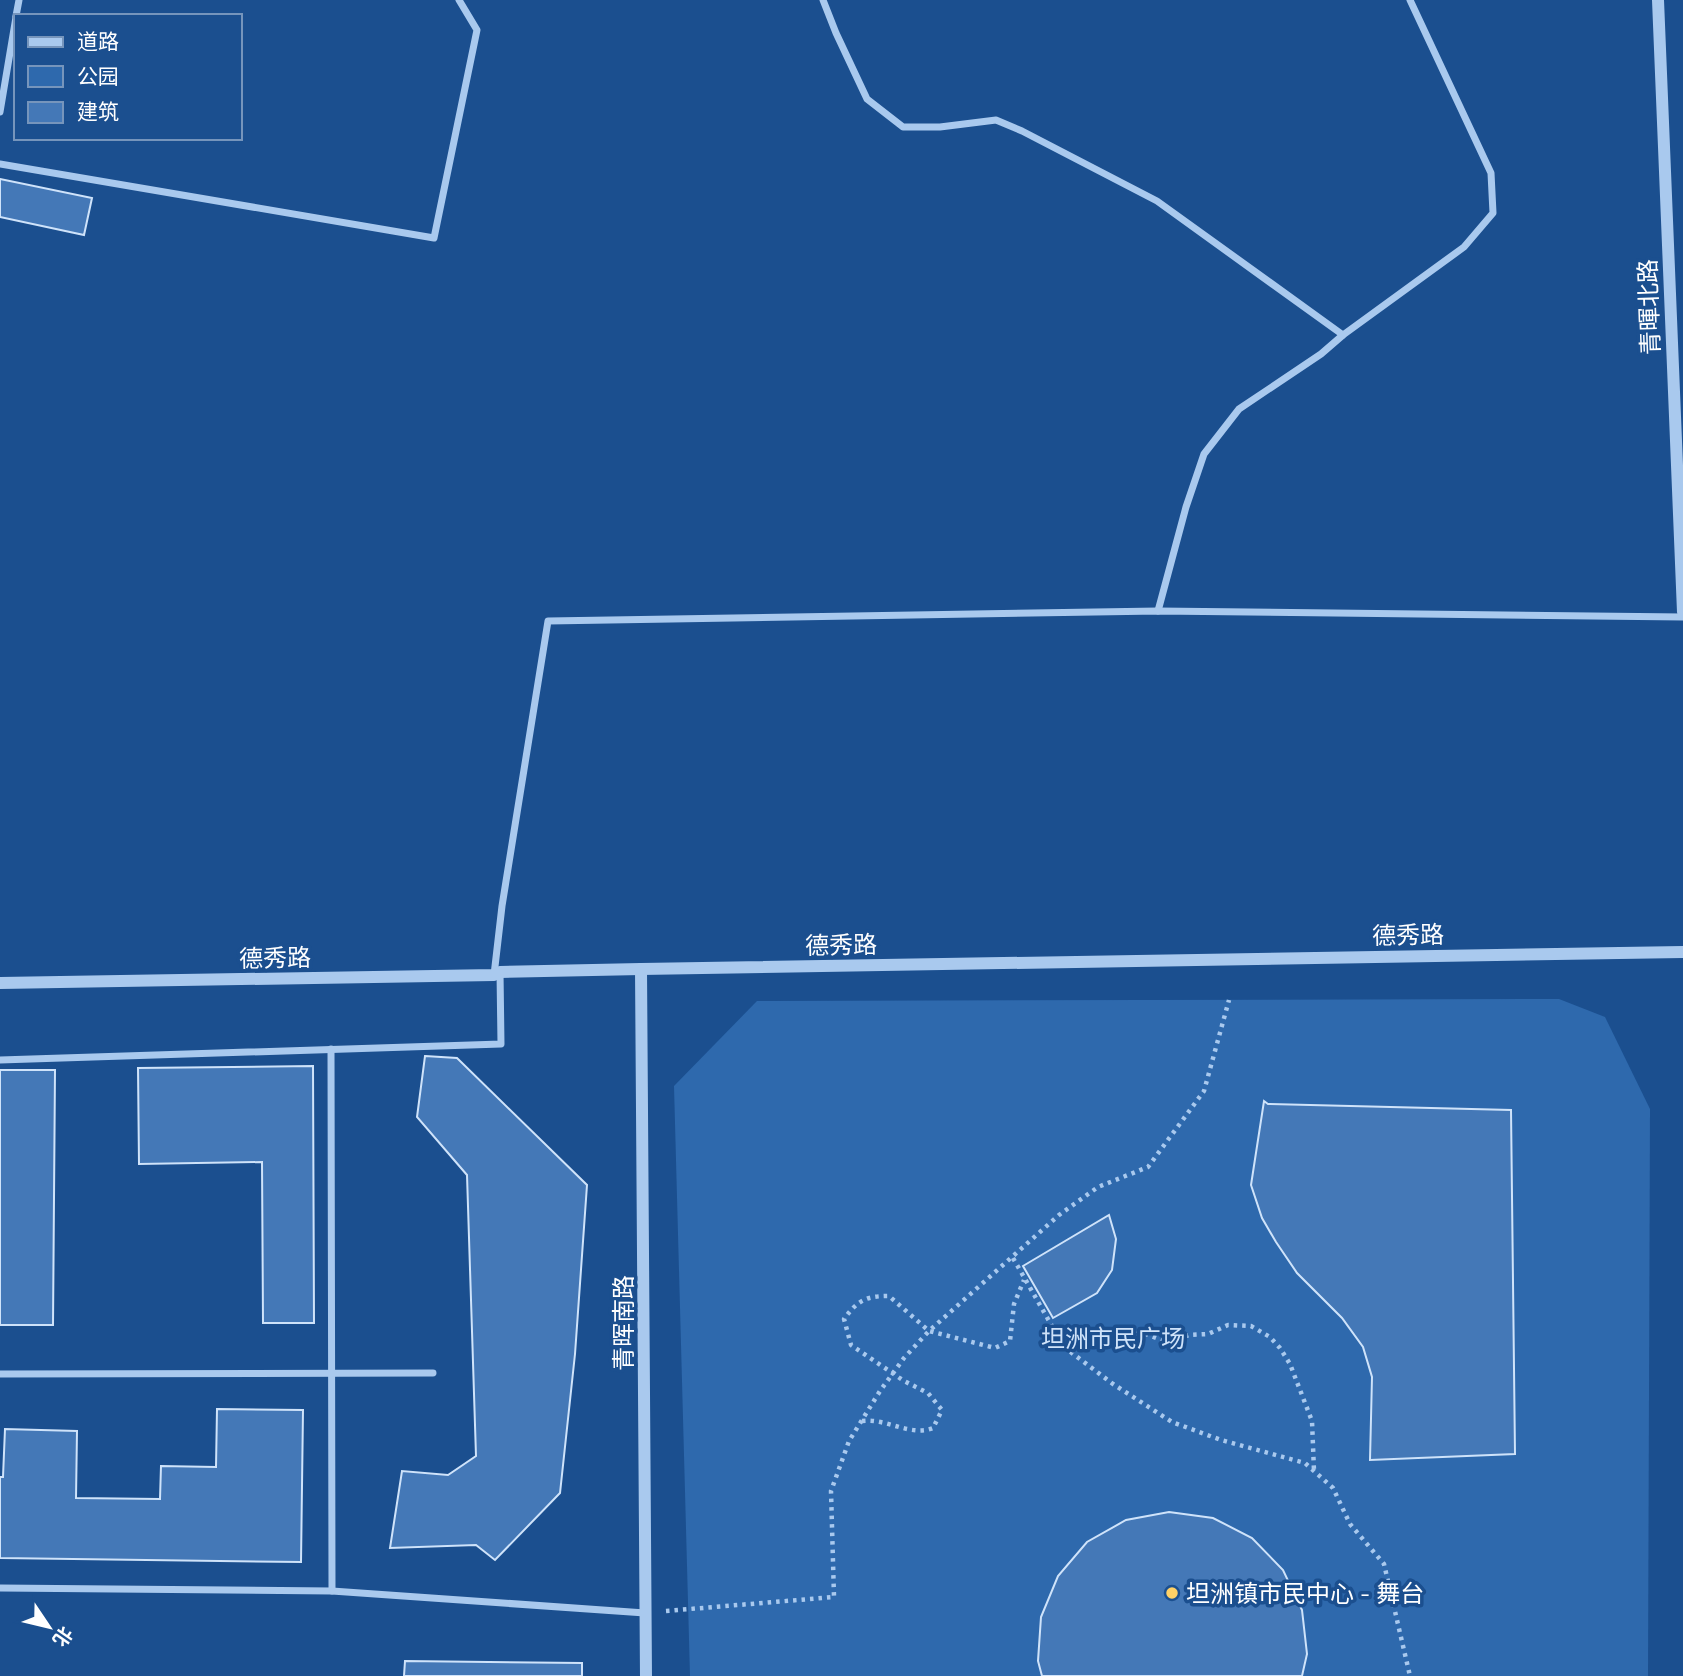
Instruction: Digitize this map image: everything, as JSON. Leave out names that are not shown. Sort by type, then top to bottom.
[{"type":"street","points":[[0,164],[434,238],[477,30],[459,0]]},
{"type":"street","points":[[823,0],[867,99],[903,127],[940,127],[996,121],[1022,131],[1157,201],[1343,335]]},
{"type":"street","points":[[1158,611],[1186,507],[1204,454],[1239,409],[1304,366],[1464,247],[1493,213],[1491,173],[1410,0]]},
{"type":"street","name":"青暉北路","points":[[1658,0],[1683,615]]},
{"type":"street","points":[[0,112],[14,28]]},
{"type":"street","points":[[0,1060],[501,1044],[497,974],[502,906],[548,621],[1158,611],[1683,615]]},
{"type":"street","name":"德秀路","points":[[0,983],[641,969],[1683,952]]},
{"type":"street","name":"青晖南路","points":[[641,969],[646,1676]]},
{"type":"street","points":[[331,1049],[331,1591]]},
{"type":"street","points":[[0,1374],[433,1373]]},
{"type":"street","points":[[0,1588],[331,1591],[645,1613]]},
{"type":"path","points":[[645,1613],[834,1597],[831,1491],[849,1441],[861,1421],[904,1358],[977,1286],[1013,1258],[1059,1215],[1098,1187],[1148,1167],[1205,1091],[1229,1000]]},
{"type":"path","points":[[1013,1258],[1064,1347],[1122,1390],[1171,1422],[1221,1440],[1305,1463],[1333,1489],[1350,1524],[1384,1564],[1410,1676]]},
{"type":"path","points":[[861,1421],[875,1419],[920,1433],[933,1428],[942,1410],[928,1393],[904,1381],[851,1345],[844,1319],[853,1307],[870,1296],[889,1296],[929,1331],[995,1348],[1010,1341],[1014,1304],[1025,1280]]},
{"type":"path","points":[[1064,1347],[1105,1331],[1130,1328],[1167,1342],[1189,1335],[1208,1334],[1228,1325],[1251,1326],[1270,1337],[1290,1364],[1312,1421],[1314,1471]]},
{"type":"green space","name":"坦洲市民广场","points":[[1559,999],[1605,1017],[1650,1109],[1648,1676],[690,1676],[674,1086],[757,1001]]},
{"type":"building","points":[[0,179],[92,198],[84,235],[0,217]]},
{"type":"building","points":[[425,1056],[457,1058],[587,1185],[575,1354],[560,1493],[495,1560],[476,1545],[390,1548],[402,1471],[448,1475],[476,1456],[467,1175],[417,1117]]},
{"type":"building","points":[[313,1066],[314,1323],[263,1323],[262,1162],[139,1164],[138,1068]]},
{"type":"building","points":[[0,1070],[55,1070],[53,1325],[0,1325]]},
{"type":"building","points":[[1264,1101],[1268,1104],[1511,1110],[1515,1454],[1370,1460],[1372,1377],[1363,1347],[1342,1318],[1297,1273],[1262,1218],[1251,1185]]},
{"type":"building","points":[[1109,1215],[1116,1239],[1112,1270],[1097,1293],[1053,1318],[1023,1266]]},
{"type":"building","points":[[217,1409],[303,1410],[301,1562],[0,1558],[0,1477],[3,1477],[5,1429],[77,1431],[76,1498],[160,1499],[161,1466],[216,1467]]},
{"type":"building","name":"坦洲镇市民中心 - 舞台","points":[[1169,1512],[1213,1518],[1252,1538],[1283,1570],[1302,1610],[1307,1654],[1302,1676],[1042,1676],[1038,1661],[1041,1617],[1058,1576],[1087,1542],[1126,1520]]},
{"type":"building","points":[[405,1661],[582,1663],[582,1676],[404,1676]]},
{"type":"place","name":"坦洲镇市民中心 - 舞台","points":[[1172,1593]]}]
